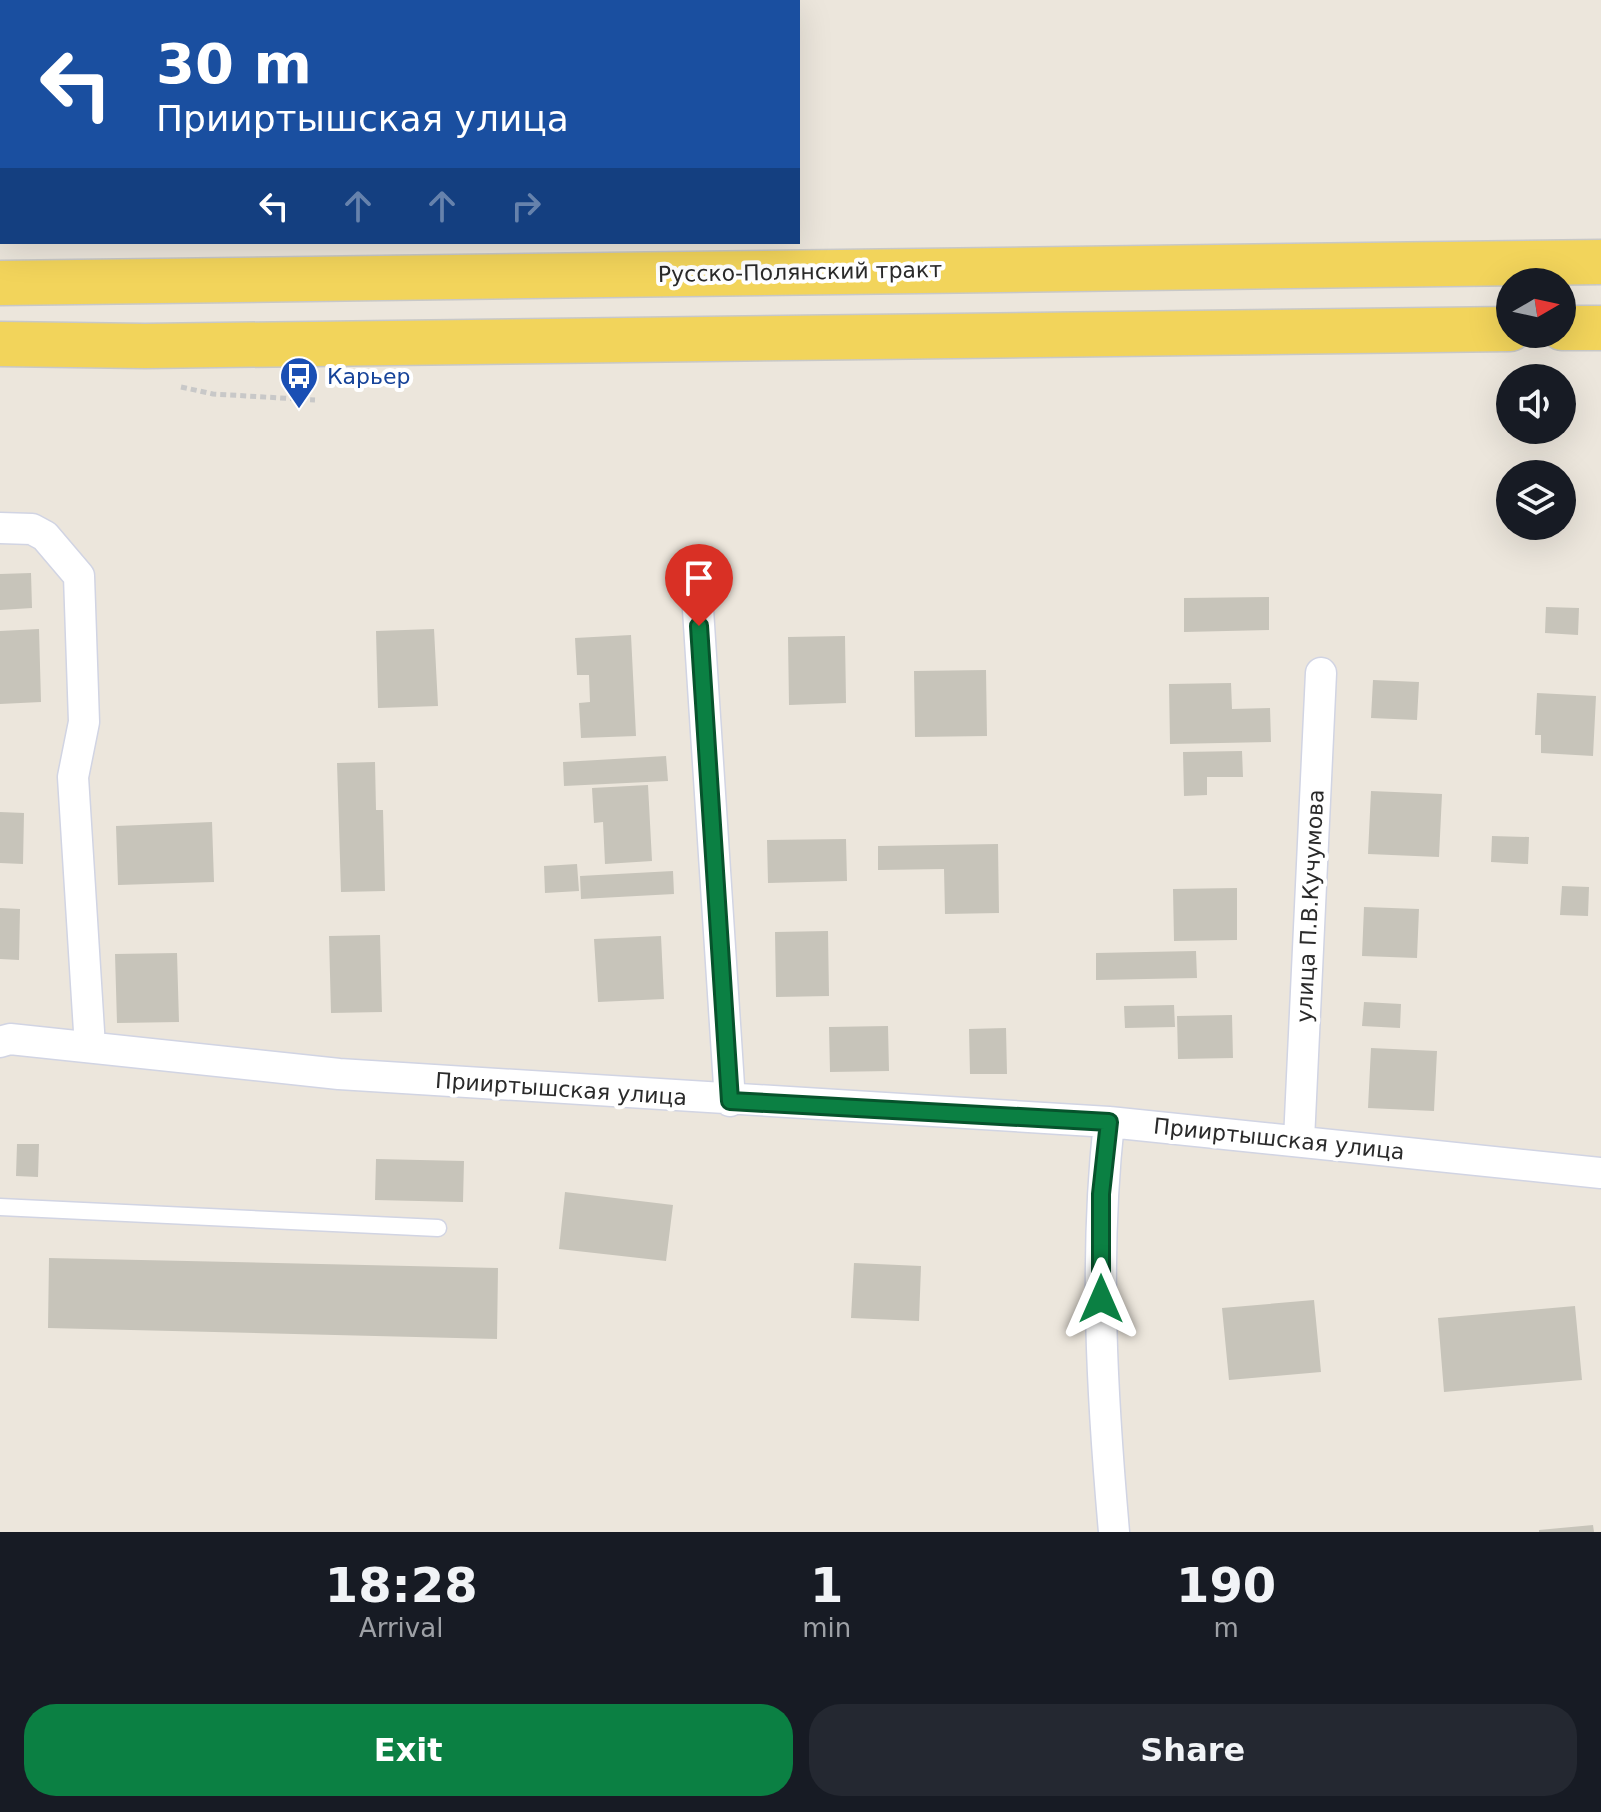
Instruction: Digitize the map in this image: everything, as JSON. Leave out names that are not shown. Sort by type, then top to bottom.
[{"type":"main road","name":"Русско-Полянский тракт","points":[[0,283],[1601,262]]},
{"type":"main road","points":[[1576,328],[1601,328]]},
{"type":"main road","points":[[0,344],[145,346],[1496,329]]},
{"type":"street","points":[[0,528],[32,529],[58,548],[79,576],[84,722],[73,777],[90,1047]]},
{"type":"street","points":[[697,594],[730,1101]]},
{"type":"street","name":"улица П.В.Кучумова","points":[[1299,1140],[1321,673]]},
{"type":"street","name":"Прииртышская улица","points":[[0,1042],[10,1039],[339,1074],[730,1101],[1109,1122],[1601,1173]]},
{"type":"street","points":[[1109,1122],[1101,1194],[1101,1325],[1114,1532]]},
{"type":"lane","points":[[0,1207],[438,1228]]},
{"type":"path","points":[[173,385],[213,394],[315,400]]},
{"type":"building","points":[[31,573],[32,608],[0,610],[0,574]]},
{"type":"building","points":[[1269,597],[1269,630],[1184,632],[1184,598]]},
{"type":"building","points":[[1546,607],[1579,608],[1578,635],[1545,633]]},
{"type":"building","points":[[39,629],[41,702],[0,704],[0,631]]},
{"type":"building","points":[[434,629],[438,706],[378,708],[376,631]]},
{"type":"building","points":[[631,635],[636,736],[581,738],[579,703],[590,702],[589,675],[577,675],[575,638]]},
{"type":"building","points":[[845,636],[846,703],[789,705],[788,637]]},
{"type":"building","points":[[986,670],[987,736],[915,737],[914,671]]},
{"type":"building","points":[[1373,680],[1419,682],[1417,720],[1371,718]]},
{"type":"building","points":[[1231,683],[1232,709],[1270,708],[1271,742],[1170,744],[1169,684]]},
{"type":"building","points":[[1537,693],[1596,696],[1593,756],[1541,753],[1541,735],[1535,735]]},
{"type":"building","points":[[1242,751],[1243,777],[1207,777],[1207,795],[1184,796],[1183,752]]},
{"type":"building","points":[[666,756],[668,781],[564,786],[563,762]]},
{"type":"building","points":[[375,762],[376,810],[383,810],[385,891],[341,892],[337,763]]},
{"type":"building","points":[[648,785],[652,861],[605,864],[603,822],[594,823],[592,788]]},
{"type":"building","points":[[1371,791],[1442,794],[1439,857],[1368,854]]},
{"type":"building","points":[[0,812],[24,813],[23,864],[0,863]]},
{"type":"building","points":[[212,822],[214,882],[118,885],[116,826]]},
{"type":"building","points":[[1492,836],[1529,837],[1528,864],[1491,862]]},
{"type":"building","points":[[846,839],[847,881],[768,883],[767,840]]},
{"type":"building","points":[[998,844],[999,913],[945,914],[944,869],[878,870],[878,846]]},
{"type":"building","points":[[577,864],[579,891],[545,893],[544,866]]},
{"type":"building","points":[[673,871],[674,894],[581,899],[580,876]]},
{"type":"building","points":[[1562,886],[1589,887],[1588,916],[1560,915]]},
{"type":"building","points":[[1237,888],[1237,940],[1174,941],[1173,889]]},
{"type":"building","points":[[1364,907],[1419,909],[1417,958],[1362,956]]},
{"type":"building","points":[[0,908],[20,909],[19,960],[0,959]]},
{"type":"building","points":[[828,931],[829,996],[776,997],[775,932]]},
{"type":"building","points":[[380,935],[382,1012],[331,1013],[329,936]]},
{"type":"building","points":[[661,936],[664,999],[598,1002],[594,939]]},
{"type":"building","points":[[1196,951],[1197,978],[1096,980],[1096,953]]},
{"type":"building","points":[[177,953],[179,1022],[117,1023],[115,954]]},
{"type":"building","points":[[1364,1002],[1401,1004],[1400,1028],[1362,1026]]},
{"type":"building","points":[[1174,1005],[1175,1027],[1125,1028],[1124,1006]]},
{"type":"building","points":[[1232,1015],[1233,1058],[1178,1059],[1177,1016]]},
{"type":"building","points":[[888,1026],[889,1071],[830,1072],[829,1027]]},
{"type":"building","points":[[1006,1028],[1007,1074],[970,1074],[969,1029]]},
{"type":"building","points":[[1371,1048],[1437,1051],[1434,1111],[1368,1108]]},
{"type":"building","points":[[17,1144],[39,1144],[38,1177],[16,1176]]},
{"type":"building","points":[[376,1159],[464,1161],[463,1202],[375,1200]]},
{"type":"building","points":[[565,1192],[673,1205],[666,1261],[559,1249]]},
{"type":"building","points":[[49,1258],[498,1268],[497,1339],[48,1328]]},
{"type":"building","points":[[854,1263],[921,1266],[919,1321],[851,1318]]},
{"type":"building","points":[[1314,1300],[1321,1372],[1229,1380],[1222,1308]]},
{"type":"building","points":[[1575,1306],[1582,1380],[1444,1392],[1438,1318]]},
{"type":"building","points":[[1593,1525],[1594,1532],[1539,1532],[1539,1530]]},
{"type":"place","name":"Карьер","points":[[299,410]]},
{"type":"route","points":[[699,626],[730,1101],[1109,1122],[1101,1194],[1101,1299]]}]
